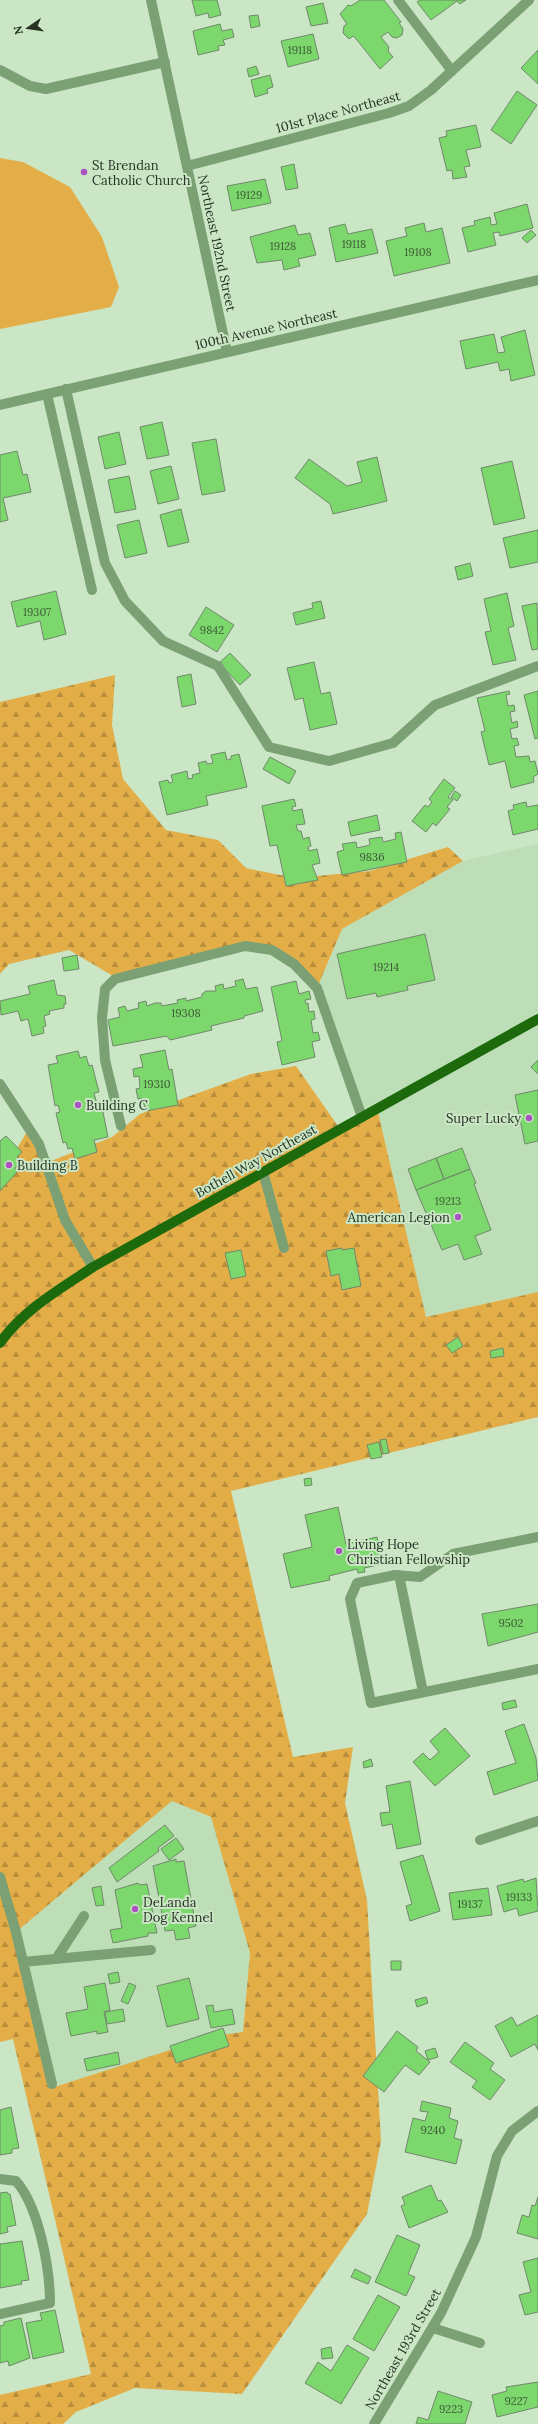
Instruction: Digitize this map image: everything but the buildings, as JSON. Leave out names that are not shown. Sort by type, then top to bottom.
[{"type":"main road","name":"Bothell Way Northeast","points":[[0,1344],[9,1330],[42,1301],[93,1267],[538,1019]]},
{"type":"street","name":"Northeast 192nd Street","points":[[151,0],[227,352]]},
{"type":"street","points":[[398,0],[452,71]]},
{"type":"street","name":"101st Place Northeast","points":[[187,166],[389,113],[409,106],[452,71],[529,0]]},
{"type":"street","points":[[0,70],[30,86],[46,89],[165,62]]},
{"type":"street","name":"100th Avenue Northeast","points":[[0,405],[538,280]]},
{"type":"street","points":[[66,389],[105,563],[113,582],[125,601],[162,641],[218,666],[269,747],[329,761],[393,743],[435,705],[538,666]]},
{"type":"street","points":[[47,394],[92,590]]},
{"type":"street","points":[[121,1126],[105,1060],[102,1018],[105,989],[115,979],[245,946],[272,950],[294,964],[317,988],[362,1117]]},
{"type":"street","points":[[0,1084],[39,1144],[65,1220],[93,1267]]},
{"type":"street","points":[[263,1172],[284,1248]]},
{"type":"street","points":[[538,1537],[452,1554],[420,1577],[399,1575],[357,1583],[350,1600],[371,1703],[538,1669]]},
{"type":"street","points":[[399,1575],[423,1692]]},
{"type":"street","points":[[480,1840],[538,1821]]},
{"type":"street","points":[[0,1876],[23,1962],[52,2084]]},
{"type":"street","points":[[56,1959],[84,1916]]},
{"type":"street","points":[[23,1962],[151,1950]]},
{"type":"street","name":"Northeast 193rd Street","points":[[374,2424],[433,2328],[476,2237],[498,2156],[512,2131],[538,2110]]},
{"type":"street","points":[[0,2179],[16,2181],[25,2192],[43,2243],[50,2283],[50,2303],[0,2314]]},
{"type":"street","points":[[433,2328],[480,2343]]},
{"type":"shaded area","points":[[538,844],[538,1292],[426,1317],[377,1108],[362,1117],[317,988],[342,929],[463,861]]},
{"type":"shaded area","points":[[172,1801],[212,1818],[250,1953],[243,2032],[226,2046],[52,2086],[16,1932]]},
{"type":"green space","points":[[0,158],[23,162],[70,187],[102,237],[119,287],[111,307],[0,329]]},
{"type":"green space","points":[[115,675],[112,725],[123,779],[166,830],[218,840],[246,868],[295,878],[370,871],[448,847],[463,861],[342,929],[317,988],[272,950],[245,946],[113,976],[69,950],[9,964],[0,974],[0,702]]},
{"type":"green space","points":[[296,1066],[340,1129],[377,1108],[426,1317],[538,1292],[538,1417],[231,1491],[293,1757],[353,1747],[345,1803],[367,1900],[381,2141],[367,2214],[242,2394],[135,2388],[76,2412],[63,2424],[0,2424],[0,2395],[91,2374],[13,2039],[0,2042],[0,1178],[29,1128],[46,1163],[112,1137],[140,1114],[251,1074]],"holes":[[[172,1801],[211,1817],[250,1953],[243,2032],[214,2036],[51,2088],[16,1932]]]},
{"type":"place","name":"St Brendan Catholic Church","points":[[84,172]]},
{"type":"place","name":"Building C","points":[[78,1105]]},
{"type":"place","name":"Super Lucky","points":[[529,1118]]},
{"type":"place","name":"Building B","points":[[9,1165]]},
{"type":"place","name":"American Legion","points":[[458,1217]]},
{"type":"place","name":"Living Hope Christian Fellowship","points":[[339,1551]]},
{"type":"place","name":"DeLanda Dog Kennel","points":[[135,1909]]}]
